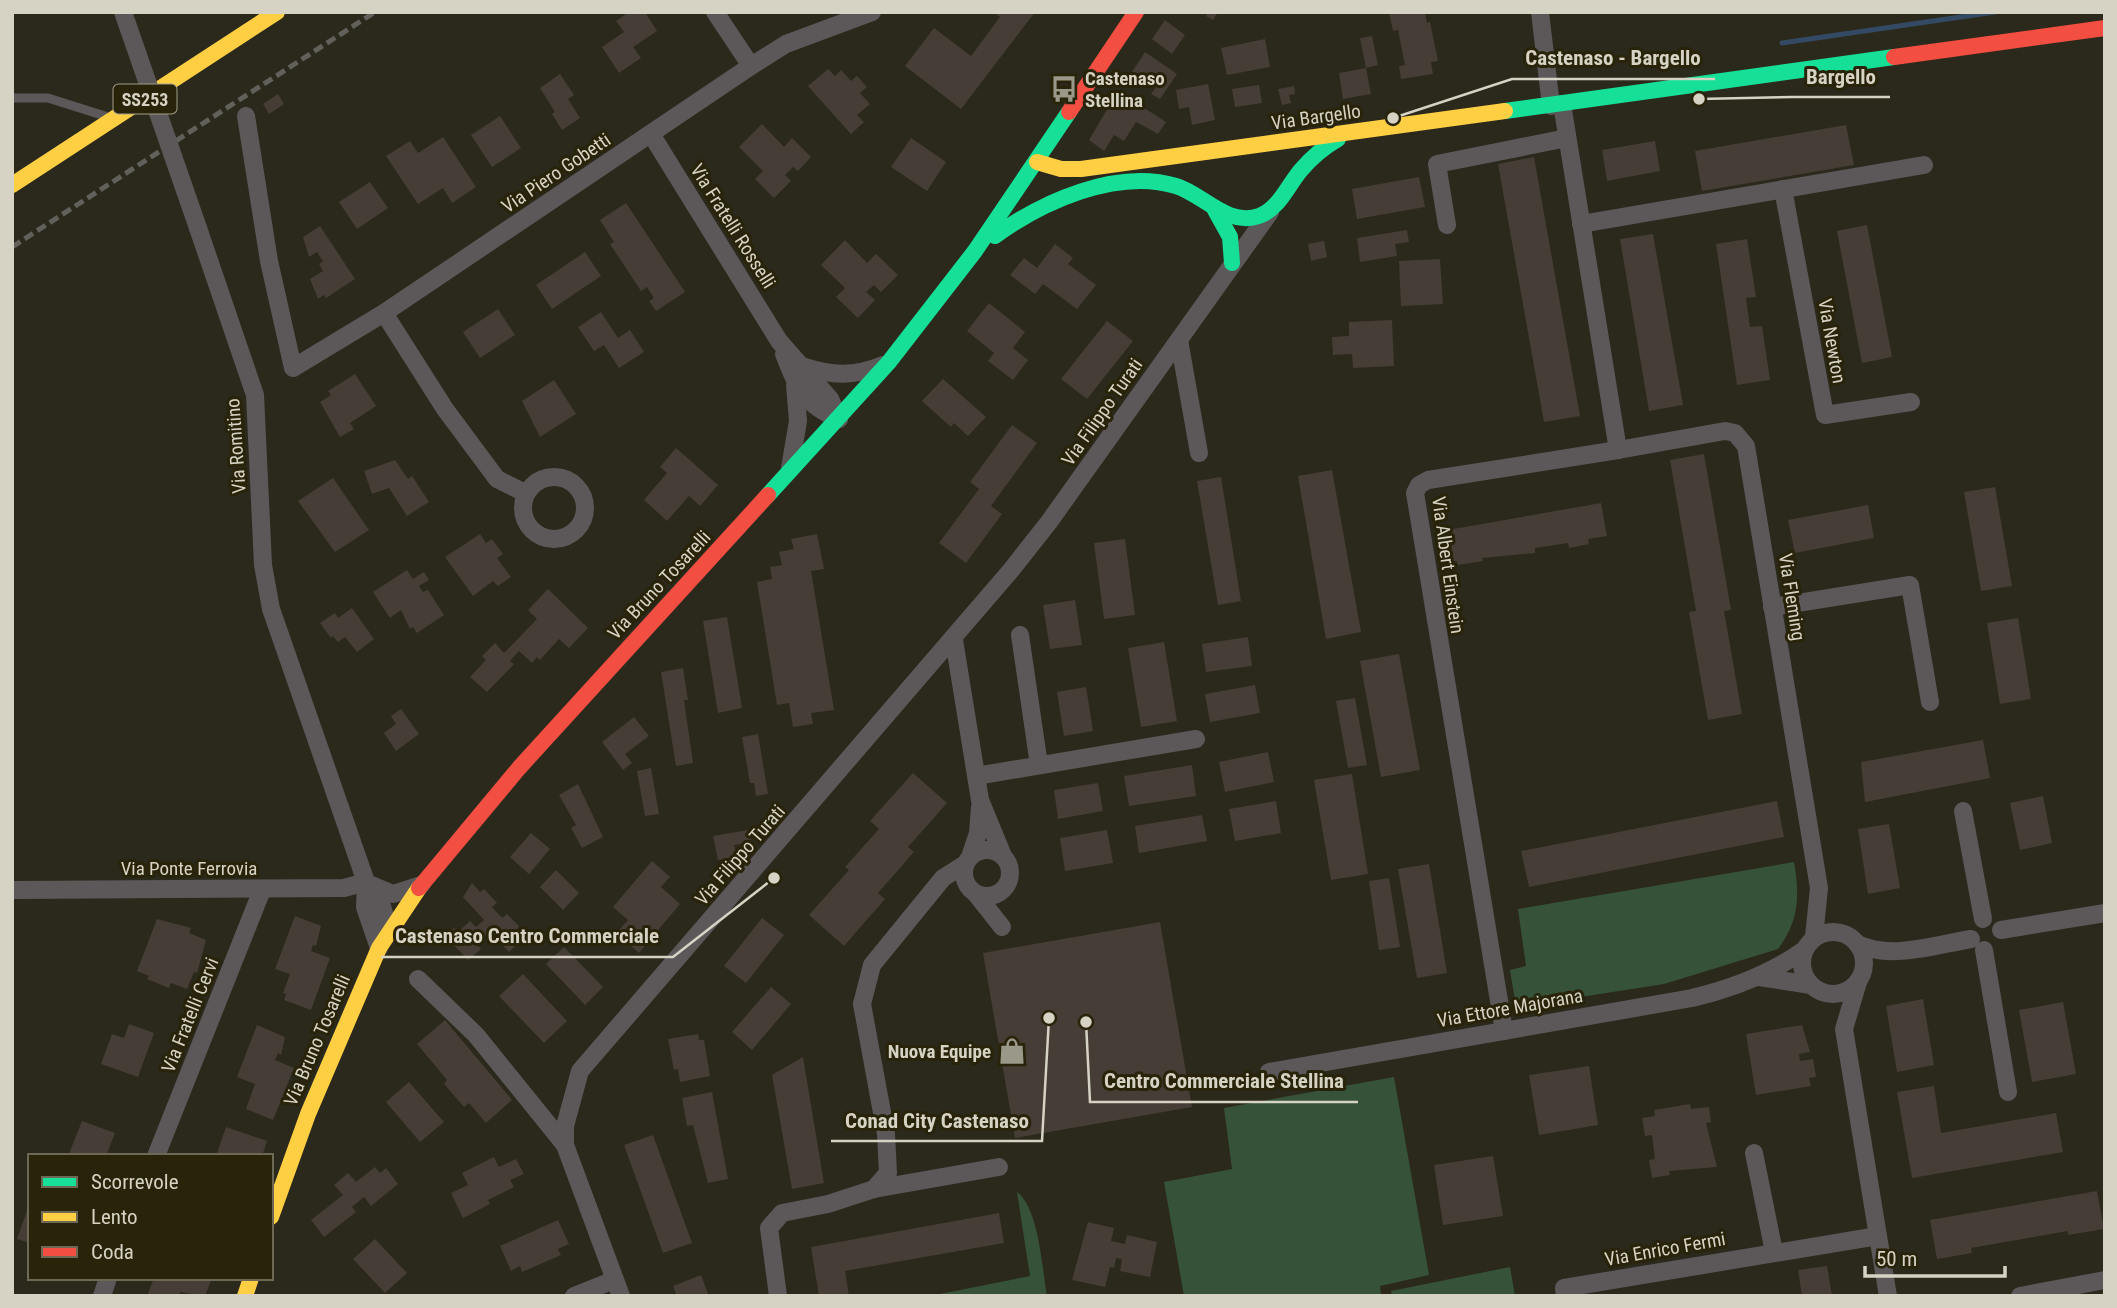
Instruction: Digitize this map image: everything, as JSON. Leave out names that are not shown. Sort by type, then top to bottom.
[{"type":"street","name":"Via Romitino","points":[[123,12],[255,395],[265,583],[366,882],[381,903],[389,930]]},
{"type":"street","name":"SS253","points":[[12,185],[277,12]]},
{"type":"street","points":[[715,12],[751,66]]},
{"type":"street","name":"Via Piero Gobetti","points":[[246,116],[269,261],[293,368],[384,313],[751,66],[796,39],[872,12]]},
{"type":"street","name":"Via Bruno Tosarelli","points":[[273,1212],[309,1114],[379,948],[421,885],[501,788],[889,362],[975,251],[1136,12]]},
{"type":"street","points":[[1540,12],[1557,105],[1567,138],[1618,450]]},
{"type":"street","name":"Via Bargello","points":[[1037,162],[1071,170],[2105,28]]},
{"type":"street","name":"Via Fratelli Rosselli","points":[[651,134],[798,372],[830,399],[839,419]]},
{"type":"street","name":"Via Filippo Turati","points":[[565,1145],[565,1126],[580,1071],[954,640],[1049,523],[1233,263],[1315,153],[1348,134]]},
{"type":"street","points":[[1447,225],[1437,164],[1567,138]]},
{"type":"street","points":[[1037,162],[1045,178],[1068,196]]},
{"type":"street","points":[[1581,224],[1924,165]]},
{"type":"street","points":[[975,251],[1020,217],[1068,196],[1154,182],[1175,185],[1191,192],[1215,210],[1238,217],[1270,212]]},
{"type":"street","name":"Via Newton","points":[[1783,188],[1825,415],[1911,402]]},
{"type":"street","points":[[1215,210],[1230,237],[1233,263]]},
{"type":"street","points":[[384,313],[445,409],[497,479],[526,493]]},
{"type":"street","points":[[1179,340],[1199,453]]},
{"type":"street","points":[[798,372],[853,375],[889,362]]},
{"type":"street","name":"Via Fratelli Rosselli","points":[[786,478],[796,439],[798,372]]},
{"type":"street","name":"Via Fleming","points":[[1618,450],[1725,431],[1742,439],[1746,446],[1819,888],[1809,944]]},
{"type":"street","name":"Via Albert Einstein","points":[[1504,1031],[1415,493],[1419,485],[1428,480],[1618,450]]},
{"type":"street","points":[[1772,607],[1910,585],[1930,702]]},
{"type":"street","points":[[1020,635],[1039,765]]},
{"type":"street","points":[[954,640],[980,800],[1010,870],[1002,926],[972,889],[963,871],[978,833],[980,800]]},
{"type":"street","points":[[976,776],[1196,739]]},
{"type":"street","points":[[1963,811],[1983,919]]},
{"type":"street","points":[[874,1189],[888,1173],[886,1134],[862,1004],[872,965],[943,878],[968,860],[990,850],[1003,856]]},
{"type":"street","name":"Via Romitino","points":[[366,882],[365,907],[379,948]]},
{"type":"street","points":[[366,882],[393,894],[421,885]]},
{"type":"street","name":"Via Ponte Ferrovia","points":[[12,890],[262,890],[344,888],[366,882]]},
{"type":"street","points":[[925,901],[941,890],[972,889],[996,894],[1006,886]]},
{"type":"street","name":"Via Fleming","points":[[1819,888],[1851,939]]},
{"type":"street","name":"Via Fratelli Cervi","points":[[157,1154],[262,890]]},
{"type":"street","points":[[2001,930],[2105,913]]},
{"type":"street","points":[[1888,1296],[1844,1029],[1802,970],[1809,944],[1825,932],[1851,939],[1871,950],[1890,952],[1978,944],[1994,948],[2001,940],[2001,930],[1994,921],[1983,919],[1973,926],[1978,944],[2008,1092]]},
{"type":"street","points":[[1844,1029],[1864,964],[1851,939]]},
{"type":"street","name":"Via Ettore Majorana","points":[[1269,1072],[1692,998],[1756,976],[1809,944]]},
{"type":"street","points":[[1864,964],[1890,952]]},
{"type":"street","name":"Via Ettore Majorana","points":[[1756,976],[1817,989]]},
{"type":"street","name":"Via Filippo Turati","points":[[418,979],[476,1035],[565,1145],[618,1288],[575,1296]]},
{"type":"street","points":[[1817,989],[1839,994],[1858,982]]},
{"type":"street","points":[[1754,1153],[1774,1251]]},
{"type":"street","points":[[778,1296],[769,1228],[782,1213],[828,1204],[874,1189],[999,1167]]},
{"type":"street","name":"Via Enrico Fermi","points":[[1564,1292],[1774,1251],[1878,1236]]},
{"type":"street","points":[[2020,1296],[2105,1280]]},
{"type":"lane","points":[[12,98],[48,98],[114,119]]},
{"type":"green space","points":[[1794,862],[1796,908],[1790,928],[1778,949],[1664,984],[1516,1007],[1510,970],[1526,966],[1518,909]]},
{"type":"green space","points":[[1394,1077],[1429,1275],[1380,1286],[1381,1296],[1184,1296],[1164,1182],[1232,1169],[1224,1108]]},
{"type":"green space","points":[[1017,1192],[1030,1211],[1035,1225],[1047,1296],[930,1296],[1030,1276]]},
{"type":"green space","points":[[1510,1267],[1515,1296],[1392,1296],[1391,1291]]},
{"type":"building","points":[[629,12],[645,12],[657,31],[633,47],[641,58],[619,73],[602,47],[624,32],[616,21]]},
{"type":"building","points":[[994,12],[1035,12],[961,109],[905,66],[934,28],[971,56],[1000,17]]},
{"type":"building","points":[[1209,12],[1218,12],[1213,20],[1206,16]]},
{"type":"building","points":[[1389,12],[1425,12],[1427,23],[1430,22],[1438,61],[1431,62],[1433,74],[1401,79],[1399,66],[1405,65],[1398,30],[1393,31]]},
{"type":"building","points":[[1165,20],[1185,35],[1172,54],[1152,39]]},
{"type":"building","points":[[1372,36],[1378,65],[1366,68],[1360,38]]},
{"type":"building","points":[[1265,39],[1270,67],[1227,75],[1221,48]]},
{"type":"building","points":[[1145,52],[1177,74],[1160,99],[1151,94],[1156,87],[1132,72]]},
{"type":"building","points":[[1366,68],[1371,94],[1343,99],[1339,73]]},
{"type":"building","points":[[828,69],[835,76],[841,70],[851,81],[857,76],[867,87],[860,93],[870,104],[857,115],[864,122],[851,134],[808,86]]},
{"type":"building","points":[[560,74],[574,95],[568,99],[580,118],[562,130],[552,114],[555,112],[540,88]]},
{"type":"building","points":[[1208,84],[1215,120],[1192,125],[1189,107],[1179,109],[1176,90]]},
{"type":"building","points":[[1259,85],[1262,103],[1235,107],[1232,89]]},
{"type":"building","points":[[1294,86],[1295,94],[1289,95],[1291,103],[1282,105],[1278,89]]},
{"type":"building","points":[[1118,91],[1166,122],[1158,134],[1136,122],[1124,141],[1114,135],[1104,151],[1089,140]]},
{"type":"building","points":[[278,94],[284,104],[269,114],[263,104]]},
{"type":"building","points":[[500,116],[521,148],[492,167],[471,135]]},
{"type":"building","points":[[762,124],[784,147],[792,138],[811,157],[798,171],[793,167],[785,175],[791,181],[774,198],[755,179],[763,171],[739,147]]},
{"type":"building","points":[[1846,125],[1854,165],[1702,191],[1695,151]]},
{"type":"building","points":[[443,137],[476,187],[452,203],[443,188],[418,204],[386,156],[410,141],[418,153]]},
{"type":"building","points":[[911,138],[946,162],[927,191],[891,167]]},
{"type":"building","points":[[1655,141],[1660,171],[1607,181],[1602,150]]},
{"type":"building","points":[[1534,157],[1580,416],[1544,422],[1498,164]]},
{"type":"building","points":[[1419,177],[1425,207],[1357,219],[1352,189]]},
{"type":"building","points":[[370,182],[388,208],[357,229],[339,202]]},
{"type":"building","points":[[626,203],[685,292],[656,311],[649,301],[654,298],[647,287],[641,291],[610,244],[614,242],[600,220]]},
{"type":"building","points":[[1867,225],[1892,357],[1862,363],[1837,231]]},
{"type":"building","points":[[320,226],[355,279],[326,298],[324,295],[318,299],[310,279],[323,271],[319,264],[323,261],[317,252],[309,257],[303,237]]},
{"type":"building","points":[[1407,230],[1409,242],[1395,244],[1397,256],[1360,262],[1357,238]]},
{"type":"building","points":[[1653,234],[1683,405],[1649,411],[1620,239]]},
{"type":"building","points":[[1747,239],[1756,297],[1746,298],[1750,327],[1762,326],[1770,380],[1737,385],[1716,244]]},
{"type":"building","points":[[845,240],[867,263],[876,254],[898,275],[881,292],[874,285],[866,292],[875,300],[858,318],[836,297],[845,288],[821,265]]},
{"type":"building","points":[[1324,241],[1327,257],[1311,261],[1308,244]]},
{"type":"building","points":[[1055,244],[1073,258],[1068,264],[1096,285],[1077,309],[1043,284],[1035,294],[1010,275],[1024,258],[1037,268]]},
{"type":"building","points":[[585,252],[601,276],[552,309],[536,285]]},
{"type":"building","points":[[1440,259],[1443,304],[1401,306],[1399,261]]},
{"type":"building","points":[[989,303],[1025,332],[1013,348],[1028,360],[1013,380],[988,361],[994,353],[967,331]]},
{"type":"building","points":[[498,309],[515,335],[480,358],[463,332]]},
{"type":"building","points":[[601,312],[618,338],[630,330],[644,352],[619,368],[604,345],[594,351],[578,327]]},
{"type":"building","points":[[1392,320],[1394,366],[1353,368],[1352,354],[1333,355],[1332,337],[1349,336],[1349,322]]},
{"type":"building","points":[[1107,321],[1133,341],[1087,399],[1061,379]]},
{"type":"building","points":[[355,374],[376,406],[350,423],[354,429],[340,437],[320,402],[331,395],[328,391]]},
{"type":"building","points":[[943,379],[986,417],[968,436],[954,423],[951,427],[922,401]]},
{"type":"building","points":[[554,380],[576,414],[540,437],[522,401]]},
{"type":"building","points":[[1012,425],[1037,443],[991,506],[1002,514],[966,563],[939,543],[979,489],[970,482]]},
{"type":"building","points":[[676,448],[718,485],[700,506],[689,496],[667,521],[644,500],[667,473],[660,467]]},
{"type":"building","points":[[1704,454],[1731,610],[1724,611],[1742,714],[1708,720],[1689,612],[1696,611],[1670,460]]},
{"type":"building","points":[[395,460],[408,479],[412,476],[429,502],[407,516],[389,488],[372,494],[364,471]]},
{"type":"building","points":[[1332,470],[1361,632],[1326,639],[1298,476]]},
{"type":"building","points":[[1221,477],[1241,601],[1218,605],[1197,481]]},
{"type":"building","points":[[333,478],[369,530],[335,552],[298,501]]},
{"type":"building","points":[[1995,487],[2012,586],[1981,591],[1964,492]]},
{"type":"building","points":[[1601,503],[1607,536],[1588,539],[1589,544],[1569,548],[1568,543],[1535,548],[1535,553],[1482,558],[1483,561],[1458,565],[1457,561],[1447,563],[1442,531]]},
{"type":"building","points":[[1868,505],[1874,538],[1795,553],[1788,520]]},
{"type":"building","points":[[480,534],[486,543],[492,539],[503,554],[497,558],[511,577],[498,586],[493,581],[473,596],[445,557]]},
{"type":"building","points":[[817,534],[824,569],[811,571],[834,710],[811,713],[813,724],[793,727],[789,703],[777,705],[757,582],[772,579],[770,567],[782,565],[779,552],[794,549],[791,539]]},
{"type":"building","points":[[1125,539],[1135,615],[1104,619],[1094,543]]},
{"type":"building","points":[[407,570],[413,579],[424,572],[429,580],[419,586],[423,592],[428,590],[444,615],[417,633],[413,627],[410,629],[401,610],[390,618],[373,592]]},
{"type":"building","points":[[548,589],[588,628],[569,648],[559,639],[540,660],[537,657],[532,663],[519,651],[510,661],[514,664],[487,692],[470,677],[486,660],[482,656],[495,643],[504,653],[537,619],[528,610]]},
{"type":"building","points":[[1075,600],[1082,645],[1050,649],[1043,605]]},
{"type":"building","points":[[352,608],[374,639],[357,652],[345,637],[338,642],[333,636],[331,638],[320,623],[335,613],[338,618]]},
{"type":"building","points":[[727,617],[742,708],[718,713],[703,621]]},
{"type":"building","points":[[2018,618],[2031,699],[2000,704],[1987,623]]},
{"type":"building","points":[[1248,637],[1252,666],[1206,672],[1202,644]]},
{"type":"building","points":[[1164,642],[1177,721],[1141,727],[1128,648]]},
{"type":"building","points":[[1399,654],[1420,770],[1381,777],[1360,661]]},
{"type":"building","points":[[683,668],[688,700],[684,700],[693,763],[676,766],[661,672]]},
{"type":"building","points":[[1255,685],[1260,713],[1210,722],[1205,694]]},
{"type":"building","points":[[1086,687],[1093,731],[1064,736],[1057,692]]},
{"type":"building","points":[[1355,698],[1367,765],[1348,768],[1336,701]]},
{"type":"building","points":[[401,709],[419,734],[396,751],[384,733],[396,724],[391,716]]},
{"type":"building","points":[[634,717],[649,736],[625,754],[632,763],[623,770],[602,742]]},
{"type":"building","points":[[758,734],[768,794],[756,796],[754,783],[750,783],[742,737]]},
{"type":"building","points":[[1983,740],[1990,778],[1865,802],[1861,762]]},
{"type":"building","points":[[1268,752],[1274,782],[1225,792],[1219,762]]},
{"type":"building","points":[[1192,765],[1196,796],[1129,806],[1124,776]]},
{"type":"building","points":[[651,768],[659,814],[645,816],[637,771]]},
{"type":"building","points":[[913,773],[947,803],[908,847],[914,852],[878,893],[885,899],[844,946],[809,915],[849,870],[845,867],[879,829],[870,821]]},
{"type":"building","points":[[1352,774],[1368,874],[1331,880],[1314,780]]},
{"type":"building","points":[[1098,783],[1103,811],[1058,819],[1054,790]]},
{"type":"building","points":[[578,784],[603,837],[582,848],[571,828],[576,825],[559,795]]},
{"type":"building","points":[[2043,796],[2052,843],[2020,850],[2010,803]]},
{"type":"building","points":[[1276,801],[1281,833],[1235,841],[1229,809]]},
{"type":"building","points":[[1777,801],[1784,837],[1529,887],[1521,851]]},
{"type":"building","points":[[1202,815],[1207,841],[1139,853],[1135,826]]},
{"type":"building","points":[[1889,824],[1900,888],[1868,894],[1858,829]]},
{"type":"building","points":[[748,830],[751,842],[734,845],[737,857],[718,860],[713,836]]},
{"type":"building","points":[[1107,830],[1113,863],[1065,871],[1060,838]]},
{"type":"building","points":[[531,833],[550,849],[529,874],[510,857]]},
{"type":"building","points":[[652,861],[670,877],[661,887],[680,904],[639,953],[616,933],[628,920],[613,907]]},
{"type":"building","points":[[1429,864],[1447,973],[1417,978],[1398,869]]},
{"type":"building","points":[[556,870],[579,893],[563,910],[540,887]]},
{"type":"building","points":[[1389,878],[1400,947],[1379,950],[1369,881]]},
{"type":"building","points":[[472,883],[480,892],[484,889],[497,903],[492,907],[502,918],[507,914],[525,937],[509,952],[490,932],[477,944],[481,949],[468,960],[445,936],[454,928],[458,932],[470,921],[476,927],[484,920],[463,897]]},
{"type":"building","points":[[295,916],[321,926],[316,946],[313,945],[311,951],[330,958],[311,1010],[284,1000],[286,994],[283,993],[290,974],[275,969]]},
{"type":"building","points":[[762,918],[784,935],[746,983],[724,966]]},
{"type":"building","points":[[157,919],[191,928],[189,933],[206,940],[197,973],[194,972],[187,989],[171,983],[169,988],[147,979],[149,976],[137,971]]},
{"type":"building","points":[[1160,922],[1192,1107],[1015,1138],[983,953]]},
{"type":"building","points":[[564,947],[603,987],[585,1005],[546,964]]},
{"type":"building","points":[[523,974],[567,1021],[544,1043],[499,996]]},
{"type":"building","points":[[771,987],[791,1004],[752,1050],[732,1032]]},
{"type":"building","points":[[1923,999],[1934,1065],[1897,1072],[1886,1006]]},
{"type":"building","points":[[2063,1002],[2076,1074],[2032,1082],[2019,1010]]},
{"type":"building","points":[[445,1020],[512,1100],[486,1123],[469,1103],[464,1107],[444,1084],[447,1080],[417,1044]]},
{"type":"building","points":[[129,1024],[154,1033],[138,1077],[101,1064],[112,1034],[124,1038]]},
{"type":"building","points":[[257,1025],[285,1037],[281,1055],[278,1053],[275,1060],[294,1068],[273,1120],[246,1109],[255,1084],[237,1077]]},
{"type":"building","points":[[1802,1025],[1810,1052],[1799,1054],[1800,1061],[1813,1059],[1816,1077],[1809,1078],[1811,1086],[1756,1095],[1746,1034]]},
{"type":"building","points":[[698,1034],[699,1040],[704,1040],[710,1076],[680,1082],[678,1069],[674,1070],[668,1039]]},
{"type":"building","points":[[803,1057],[824,1183],[792,1189],[772,1075]]},
{"type":"building","points":[[1589,1066],[1598,1125],[1539,1135],[1529,1075]]},
{"type":"building","points":[[409,1082],[444,1122],[420,1142],[386,1102]]},
{"type":"building","points":[[1934,1086],[1941,1133],[2056,1113],[2063,1152],[1912,1178],[1897,1092]]},
{"type":"building","points":[[712,1092],[728,1179],[708,1183],[693,1125],[687,1126],[682,1098]]},
{"type":"building","points":[[1690,1104],[1691,1109],[1709,1107],[1711,1122],[1706,1123],[1717,1167],[1669,1171],[1670,1175],[1652,1178],[1649,1160],[1655,1159],[1652,1135],[1645,1136],[1642,1118],[1655,1116],[1654,1110]]},
{"type":"building","points":[[82,1121],[115,1133],[107,1154],[69,1154]]},
{"type":"building","points":[[226,1127],[267,1141],[263,1154],[217,1154]]},
{"type":"building","points":[[653,1135],[692,1243],[663,1253],[624,1145]]},
{"type":"building","points":[[1493,1156],[1503,1216],[1443,1225],[1434,1165]]},
{"type":"building","points":[[494,1157],[499,1167],[516,1159],[524,1174],[510,1180],[514,1187],[488,1200],[490,1204],[463,1218],[451,1193],[468,1185],[462,1173]]},
{"type":"building","points":[[375,1167],[380,1173],[386,1168],[398,1184],[371,1206],[364,1197],[352,1207],[356,1212],[324,1237],[311,1220],[343,1195],[334,1185],[348,1173],[356,1182]]},
{"type":"building","points":[[2097,1191],[2104,1229],[2068,1235],[2068,1231],[1971,1248],[1972,1253],[1937,1259],[1930,1220]]},
{"type":"building","points":[[28,1208],[28,1242],[17,1239]]},
{"type":"building","points":[[999,1213],[1004,1243],[845,1271],[849,1296],[819,1296],[811,1247]]},
{"type":"building","points":[[558,1220],[569,1244],[558,1249],[561,1255],[522,1272],[520,1266],[511,1271],[500,1246]]},
{"type":"building","points":[[1088,1222],[1114,1228],[1111,1241],[1125,1244],[1127,1235],[1157,1242],[1150,1277],[1120,1271],[1122,1259],[1116,1258],[1114,1268],[1110,1267],[1105,1287],[1072,1280]]},
{"type":"building","points":[[375,1239],[407,1273],[385,1293],[353,1259]]},
{"type":"building","points":[[1827,1266],[1832,1296],[1802,1296],[1798,1270]]},
{"type":"building","points":[[701,1275],[709,1296],[677,1296],[673,1286]]},
{"type":"building","points":[[153,1280],[211,1280],[205,1296],[180,1292],[179,1296],[147,1296]]},
{"type":"waterway","points":[[1782,43],[1995,12]]},
{"type":"railway","points":[[12,247],[375,12]]},
{"type":"traffic: fast","points":[[1505,111],[1894,57]]},
{"type":"traffic: fast","points":[[768,495],[889,362],[975,251],[1069,112]]},
{"type":"traffic: fast","points":[[995,236],[1057,200],[1105,185],[1129,181],[1176,186],[1236,217],[1259,216],[1278,202],[1309,161],[1338,139]]},
{"type":"traffic: fast","points":[[1215,210],[1230,237],[1232,263]]},
{"type":"traffic: slow","points":[[12,185],[277,12]]},
{"type":"traffic: slow","points":[[1037,162],[1061,169],[1081,169],[1505,111]]},
{"type":"traffic: slow","points":[[273,1211],[308,1114],[379,948],[419,888]]},
{"type":"traffic: slow","points":[[245,1296],[250,1280]]},
{"type":"traffic: jam","points":[[1069,112],[1136,12]]},
{"type":"traffic: jam","points":[[1894,57],[2105,28]]},
{"type":"traffic: jam","points":[[419,888],[519,768],[768,495]]},
{"type":"place","name":"Castenaso Stellina","points":[[1064,89]]},
{"type":"place","name":"Bargello","points":[[1699,99]]},
{"type":"place","name":"Castenaso - Bargello","points":[[1393,118]]},
{"type":"place","name":"Castenaso Centro Commerciale","points":[[774,878]]},
{"type":"place","name":"Conad City Castenaso","points":[[1049,1018]]},
{"type":"place","name":"Centro Commerciale Stellina","points":[[1086,1022]]},
{"type":"place","name":"Nuova Equipe","points":[[1012,1051]]}]
